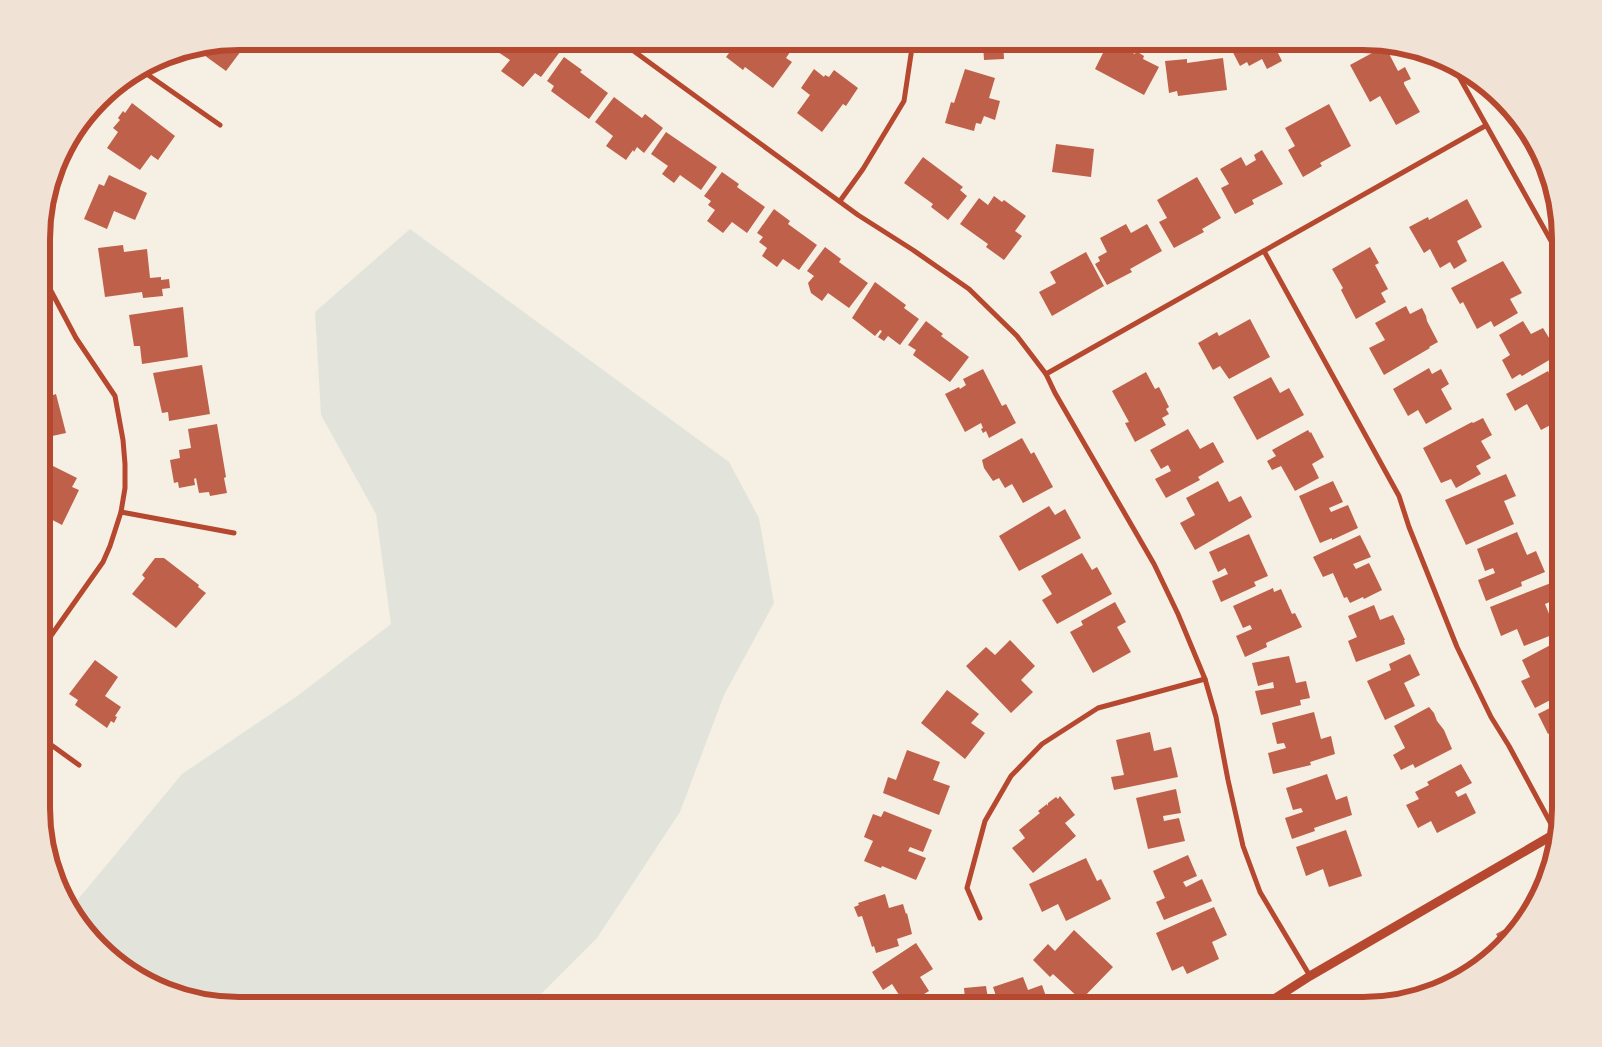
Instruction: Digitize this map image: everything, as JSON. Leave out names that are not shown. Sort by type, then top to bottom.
[{"type":"street","points":[[632,50],[858,215],[969,289],[1018,336],[1046,374],[1154,564],[1178,614],[1205,679],[1216,716],[1243,846],[1260,892],[1310,976]]},
{"type":"street","points":[[840,201],[863,169],[904,101],[912,50]]},
{"type":"street","points":[[147,74],[220,125]]},
{"type":"street","points":[[1459,76],[1552,244]]},
{"type":"street","points":[[1046,374],[1486,126]]},
{"type":"street","points":[[1264,251],[1399,496],[1409,527],[1458,647],[1491,717],[1551,824]]},
{"type":"street","points":[[50,289],[76,338],[115,396],[126,464],[121,512],[102,562],[50,637]]},
{"type":"street","points":[[121,512],[234,533]]},
{"type":"street","points":[[980,918],[967,888],[985,822],[1011,776],[1042,744],[1098,708],[1205,679]]},
{"type":"street","points":[[50,744],[79,765]]},
{"type":"street","points":[[1277,997],[1310,976],[1549,839]]},
{"type":"shaded area","points":[[410,229],[729,462],[759,518],[774,603],[724,695],[680,812],[597,938],[538,997],[227,997],[190,991],[167,983],[145,972],[124,958],[105,942],[75,903],[182,774],[296,697],[391,624],[376,514],[321,415],[315,312]]},
{"type":"building","points":[[227,50],[241,51],[226,71],[202,54]]},
{"type":"building","points":[[495,50],[554,50],[559,53],[541,77],[535,73],[523,87],[501,71],[510,60]]},
{"type":"building","points":[[731,50],[791,50],[786,58],[792,62],[773,88],[745,67],[743,70],[726,57]]},
{"type":"building","points":[[837,50],[868,50],[846,53],[845,51]]},
{"type":"building","points":[[983,50],[1004,50],[1004,59],[984,60]]},
{"type":"building","points":[[1127,50],[1135,54],[1136,51],[1144,56],[1143,59],[1159,67],[1144,95],[1095,69],[1104,51]]},
{"type":"building","points":[[1232,50],[1279,50],[1277,51],[1282,61],[1267,69],[1262,59],[1249,66],[1247,62],[1240,66]]},
{"type":"building","points":[[1377,50],[1388,52],[1398,71],[1405,67],[1411,79],[1404,82],[1404,84],[1420,112],[1396,125],[1380,96],[1370,102],[1350,65]]},
{"type":"building","points":[[564,57],[608,93],[589,119],[551,91],[554,86],[547,81]]},
{"type":"building","points":[[1223,58],[1227,90],[1178,96],[1177,91],[1169,93],[1165,61],[1187,59],[1187,63]]},
{"type":"building","points":[[814,69],[824,77],[825,75],[829,77],[834,70],[858,88],[846,106],[843,104],[822,132],[797,113],[810,95],[801,88]]},
{"type":"building","points":[[965,69],[995,78],[989,98],[1000,101],[995,120],[984,116],[981,124],[976,123],[974,131],[945,123],[951,102],[954,103]]},
{"type":"building","points":[[614,97],[642,118],[645,114],[663,128],[644,153],[637,147],[626,160],[606,146],[613,136],[595,122]]},
{"type":"building","points":[[132,103],[175,136],[158,160],[151,155],[140,170],[107,148],[118,132],[113,128],[120,120],[118,118],[123,111],[125,113]]},
{"type":"building","points":[[1329,104],[1351,146],[1320,163],[1322,166],[1303,177],[1288,150],[1295,146],[1285,128]]},
{"type":"building","points":[[666,132],[717,167],[701,190],[680,175],[674,183],[662,174],[668,166],[651,154]]},
{"type":"building","points":[[1056,144],[1094,149],[1091,177],[1052,172]]},
{"type":"building","points":[[1262,150],[1283,184],[1252,200],[1254,204],[1235,214],[1221,188],[1229,184],[1220,169],[1241,157],[1246,166],[1256,160],[1254,155]]},
{"type":"building","points":[[923,157],[963,187],[960,190],[967,196],[948,220],[931,207],[933,204],[904,183]]},
{"type":"building","points":[[722,172],[739,184],[737,187],[765,207],[747,233],[732,222],[723,233],[707,221],[715,210],[708,205],[711,201],[704,196]]},
{"type":"building","points":[[109,175],[147,193],[135,220],[114,211],[107,229],[84,219],[99,184],[104,186]]},
{"type":"building","points":[[1197,177],[1221,218],[1202,229],[1204,232],[1174,248],[1159,222],[1167,218],[1157,200]]},
{"type":"building","points":[[994,196],[1002,202],[1004,200],[1026,216],[1015,231],[1022,236],[1004,260],[986,247],[988,244],[960,224],[979,198],[988,205]]},
{"type":"building","points":[[1467,199],[1482,227],[1457,241],[1467,261],[1454,269],[1450,262],[1440,268],[1430,249],[1424,253],[1409,227],[1428,217],[1429,220]]},
{"type":"building","points":[[774,209],[790,221],[788,224],[817,245],[799,270],[783,259],[777,267],[762,256],[767,248],[759,242],[763,237],[757,233]]},
{"type":"building","points":[[1126,224],[1131,233],[1147,224],[1162,251],[1130,269],[1132,272],[1107,285],[1095,264],[1100,261],[1098,257],[1107,252],[1100,238]]},
{"type":"building","points":[[123,245],[124,252],[147,249],[150,278],[161,277],[161,280],[169,279],[170,288],[162,289],[163,296],[143,298],[142,292],[105,297],[98,248]]},
{"type":"building","points":[[825,247],[841,259],[839,262],[868,283],[849,308],[828,293],[822,301],[811,293],[808,283],[814,276],[807,271]]},
{"type":"building","points":[[1370,247],[1379,263],[1375,265],[1388,289],[1381,293],[1386,302],[1356,319],[1341,290],[1343,288],[1332,269]]},
{"type":"building","points":[[1086,252],[1104,286],[1052,316],[1039,292],[1056,283],[1050,272]]},
{"type":"building","points":[[1503,261],[1522,293],[1510,299],[1518,313],[1494,327],[1491,321],[1477,329],[1463,302],[1460,304],[1451,288]]},
{"type":"building","points":[[875,282],[906,305],[904,308],[919,319],[900,345],[888,336],[884,341],[878,337],[882,331],[880,330],[875,336],[852,318]]},
{"type":"building","points":[[1406,306],[1410,314],[1422,308],[1438,342],[1384,375],[1369,348],[1385,340],[1375,323]]},
{"type":"building","points":[[183,307],[188,357],[142,364],[140,346],[134,346],[129,315]]},
{"type":"building","points":[[1250,319],[1270,357],[1229,379],[1220,366],[1213,370],[1198,343],[1217,332],[1219,336]]},
{"type":"building","points":[[926,321],[943,334],[941,336],[969,357],[950,382],[913,355],[916,350],[908,345]]},
{"type":"building","points":[[1523,321],[1531,334],[1543,328],[1552,343],[1552,358],[1522,376],[1520,374],[1512,379],[1502,360],[1510,355],[1499,335]]},
{"type":"building","points":[[202,365],[210,414],[169,421],[168,412],[162,413],[153,373]]},
{"type":"building","points":[[1429,368],[1432,374],[1441,369],[1449,384],[1441,389],[1452,409],[1426,424],[1418,410],[1408,416],[1393,389]]},
{"type":"building","points":[[983,369],[1002,406],[1006,404],[1016,423],[989,438],[986,431],[983,433],[981,423],[965,432],[945,394],[959,387],[960,389],[966,385],[963,379]]},
{"type":"building","points":[[1548,371],[1552,378],[1552,424],[1541,430],[1527,404],[1515,411],[1506,394]]},
{"type":"building","points":[[1146,372],[1155,389],[1159,387],[1169,407],[1166,409],[1169,414],[1162,418],[1166,425],[1135,442],[1125,423],[1129,422],[1112,391]]},
{"type":"building","points":[[1271,377],[1280,393],[1289,388],[1304,415],[1257,440],[1233,397]]},
{"type":"building","points":[[56,394],[66,433],[50,436],[50,396]]},
{"type":"building","points":[[1483,418],[1492,435],[1481,441],[1491,458],[1476,466],[1481,474],[1456,488],[1451,479],[1441,483],[1423,448]]},
{"type":"building","points":[[217,424],[227,493],[210,496],[209,492],[199,493],[196,478],[194,479],[195,485],[179,488],[178,482],[174,483],[170,460],[180,458],[179,450],[191,448],[188,429]]},
{"type":"building","points":[[1188,429],[1200,449],[1213,442],[1224,462],[1198,477],[1200,480],[1166,498],[1155,479],[1171,471],[1168,465],[1161,469],[1150,450]]},
{"type":"building","points":[[1308,430],[1311,432],[1324,457],[1312,464],[1319,478],[1295,491],[1281,466],[1272,470],[1267,461],[1276,456],[1272,450]]},
{"type":"building","points":[[1022,438],[1031,454],[1034,452],[1053,487],[1023,503],[1012,484],[1005,488],[999,478],[993,481],[984,468],[982,460]]},
{"type":"building","points":[[50,464],[77,478],[72,487],[79,490],[62,525],[50,519]]},
{"type":"building","points":[[1506,474],[1516,496],[1504,501],[1514,524],[1466,545],[1445,500]]},
{"type":"building","points":[[1218,481],[1229,502],[1241,496],[1252,517],[1195,550],[1180,523],[1195,515],[1186,498]]},
{"type":"building","points":[[1333,481],[1343,502],[1329,508],[1331,512],[1348,505],[1358,528],[1332,540],[1332,538],[1320,543],[1299,496]]},
{"type":"building","points":[[1049,506],[1055,515],[1065,509],[1081,538],[1019,571],[999,536]]},
{"type":"building","points":[[1517,532],[1527,555],[1536,551],[1545,572],[1521,582],[1522,586],[1486,601],[1478,580],[1495,573],[1493,568],[1485,571],[1477,549]]},
{"type":"building","points":[[1249,534],[1268,576],[1254,582],[1256,586],[1221,602],[1212,581],[1228,574],[1225,568],[1218,572],[1209,552]]},
{"type":"building","points":[[1360,535],[1371,557],[1353,564],[1356,569],[1369,563],[1382,590],[1364,599],[1363,597],[1350,603],[1347,597],[1344,598],[1333,573],[1323,577],[1313,557]]},
{"type":"building","points":[[1082,553],[1092,570],[1097,567],[1112,594],[1057,624],[1042,600],[1052,594],[1041,576]]},
{"type":"building","points":[[155,558],[164,558],[199,585],[198,587],[206,593],[176,628],[132,594],[145,578],[142,575]]},
{"type":"building","points":[[1551,583],[1552,601],[1545,604],[1552,621],[1552,635],[1524,646],[1517,629],[1501,636],[1490,607]]},
{"type":"building","points":[[1273,588],[1274,592],[1281,589],[1292,614],[1295,613],[1302,627],[1266,643],[1267,647],[1245,657],[1236,636],[1252,629],[1250,625],[1243,628],[1233,606]]},
{"type":"building","points":[[1115,602],[1126,622],[1117,627],[1131,652],[1093,673],[1070,632],[1083,625],[1081,621]]},
{"type":"building","points":[[1374,605],[1380,620],[1393,615],[1405,640],[1405,644],[1356,662],[1348,641],[1357,637],[1348,616]]},
{"type":"building","points":[[1010,640],[1035,666],[1021,680],[1033,692],[1011,713],[966,666],[986,647],[995,655]]},
{"type":"building","points":[[1552,644],[1552,699],[1535,708],[1521,681],[1530,677],[1522,660]]},
{"type":"building","points":[[1410,654],[1420,675],[1404,683],[1415,706],[1385,720],[1367,681],[1391,670],[1389,664]]},
{"type":"building","points":[[1289,656],[1296,683],[1306,681],[1310,698],[1300,700],[1301,705],[1261,715],[1255,691],[1274,688],[1273,682],[1258,686],[1252,663]]},
{"type":"building","points":[[95,660],[118,677],[105,696],[121,707],[115,716],[117,717],[114,723],[111,721],[107,728],[75,705],[78,700],[69,694]]},
{"type":"building","points":[[947,690],[979,714],[971,723],[985,733],[965,759],[921,723]]},
{"type":"building","points":[[1429,707],[1444,730],[1452,749],[1415,768],[1413,764],[1401,770],[1393,755],[1405,748],[1394,726]]},
{"type":"building","points":[[1552,707],[1552,732],[1548,734],[1538,714]]},
{"type":"building","points":[[1314,712],[1321,739],[1331,736],[1335,754],[1310,762],[1311,765],[1273,774],[1268,753],[1286,748],[1284,743],[1277,744],[1272,723]]},
{"type":"building","points":[[1150,732],[1154,751],[1171,747],[1178,777],[1114,790],[1111,777],[1124,775],[1116,740]]},
{"type":"building","points":[[907,750],[940,762],[933,780],[950,786],[939,815],[883,793],[888,777],[896,780]]},
{"type":"building","points":[[1461,764],[1472,783],[1455,792],[1458,797],[1466,793],[1476,813],[1437,833],[1431,821],[1418,828],[1406,805],[1419,799],[1415,792],[1429,785],[1427,782]]},
{"type":"building","points":[[1327,774],[1336,800],[1347,796],[1352,815],[1314,828],[1315,831],[1292,839],[1285,818],[1303,812],[1301,808],[1293,810],[1286,788]]},
{"type":"building","points":[[1176,789],[1181,813],[1163,816],[1164,821],[1179,818],[1185,841],[1148,849],[1136,798]]},
{"type":"building","points":[[1060,796],[1075,815],[1065,823],[1076,836],[1033,873],[1012,848],[1025,838],[1019,830],[1040,813],[1038,811],[1047,804],[1048,806],[1048,803],[1056,797],[1058,799]]},
{"type":"building","points":[[884,811],[932,830],[923,852],[910,847],[908,851],[926,858],[916,880],[864,861],[873,841],[864,837],[873,814],[881,817]]},
{"type":"building","points":[[1346,830],[1362,876],[1329,887],[1323,869],[1306,876],[1296,847]]},
{"type":"building","points":[[1188,855],[1197,876],[1183,882],[1186,887],[1202,879],[1212,901],[1164,920],[1156,902],[1165,898],[1153,871]]},
{"type":"building","points":[[1086,858],[1097,881],[1101,879],[1111,899],[1066,921],[1058,904],[1042,912],[1029,884]]},
{"type":"building","points":[[885,894],[889,908],[903,904],[912,934],[897,939],[899,946],[876,953],[874,946],[872,947],[862,916],[858,917],[854,907],[859,905],[858,903]]},
{"type":"building","points":[[1214,907],[1227,935],[1212,942],[1219,959],[1187,974],[1183,966],[1172,971],[1156,933]]},
{"type":"building","points":[[1510,926],[1499,939],[1496,934]]},
{"type":"building","points":[[1074,930],[1113,967],[1084,997],[1078,997],[1053,974],[1050,977],[1033,960],[1048,944],[1055,951]]},
{"type":"building","points":[[916,943],[933,969],[920,977],[929,991],[919,997],[900,997],[892,984],[883,990],[872,972]]},
{"type":"building","points":[[1023,977],[1028,990],[1042,985],[1046,997],[996,997],[993,987]]},
{"type":"building","points":[[986,986],[988,997],[965,997],[964,988]]}]
